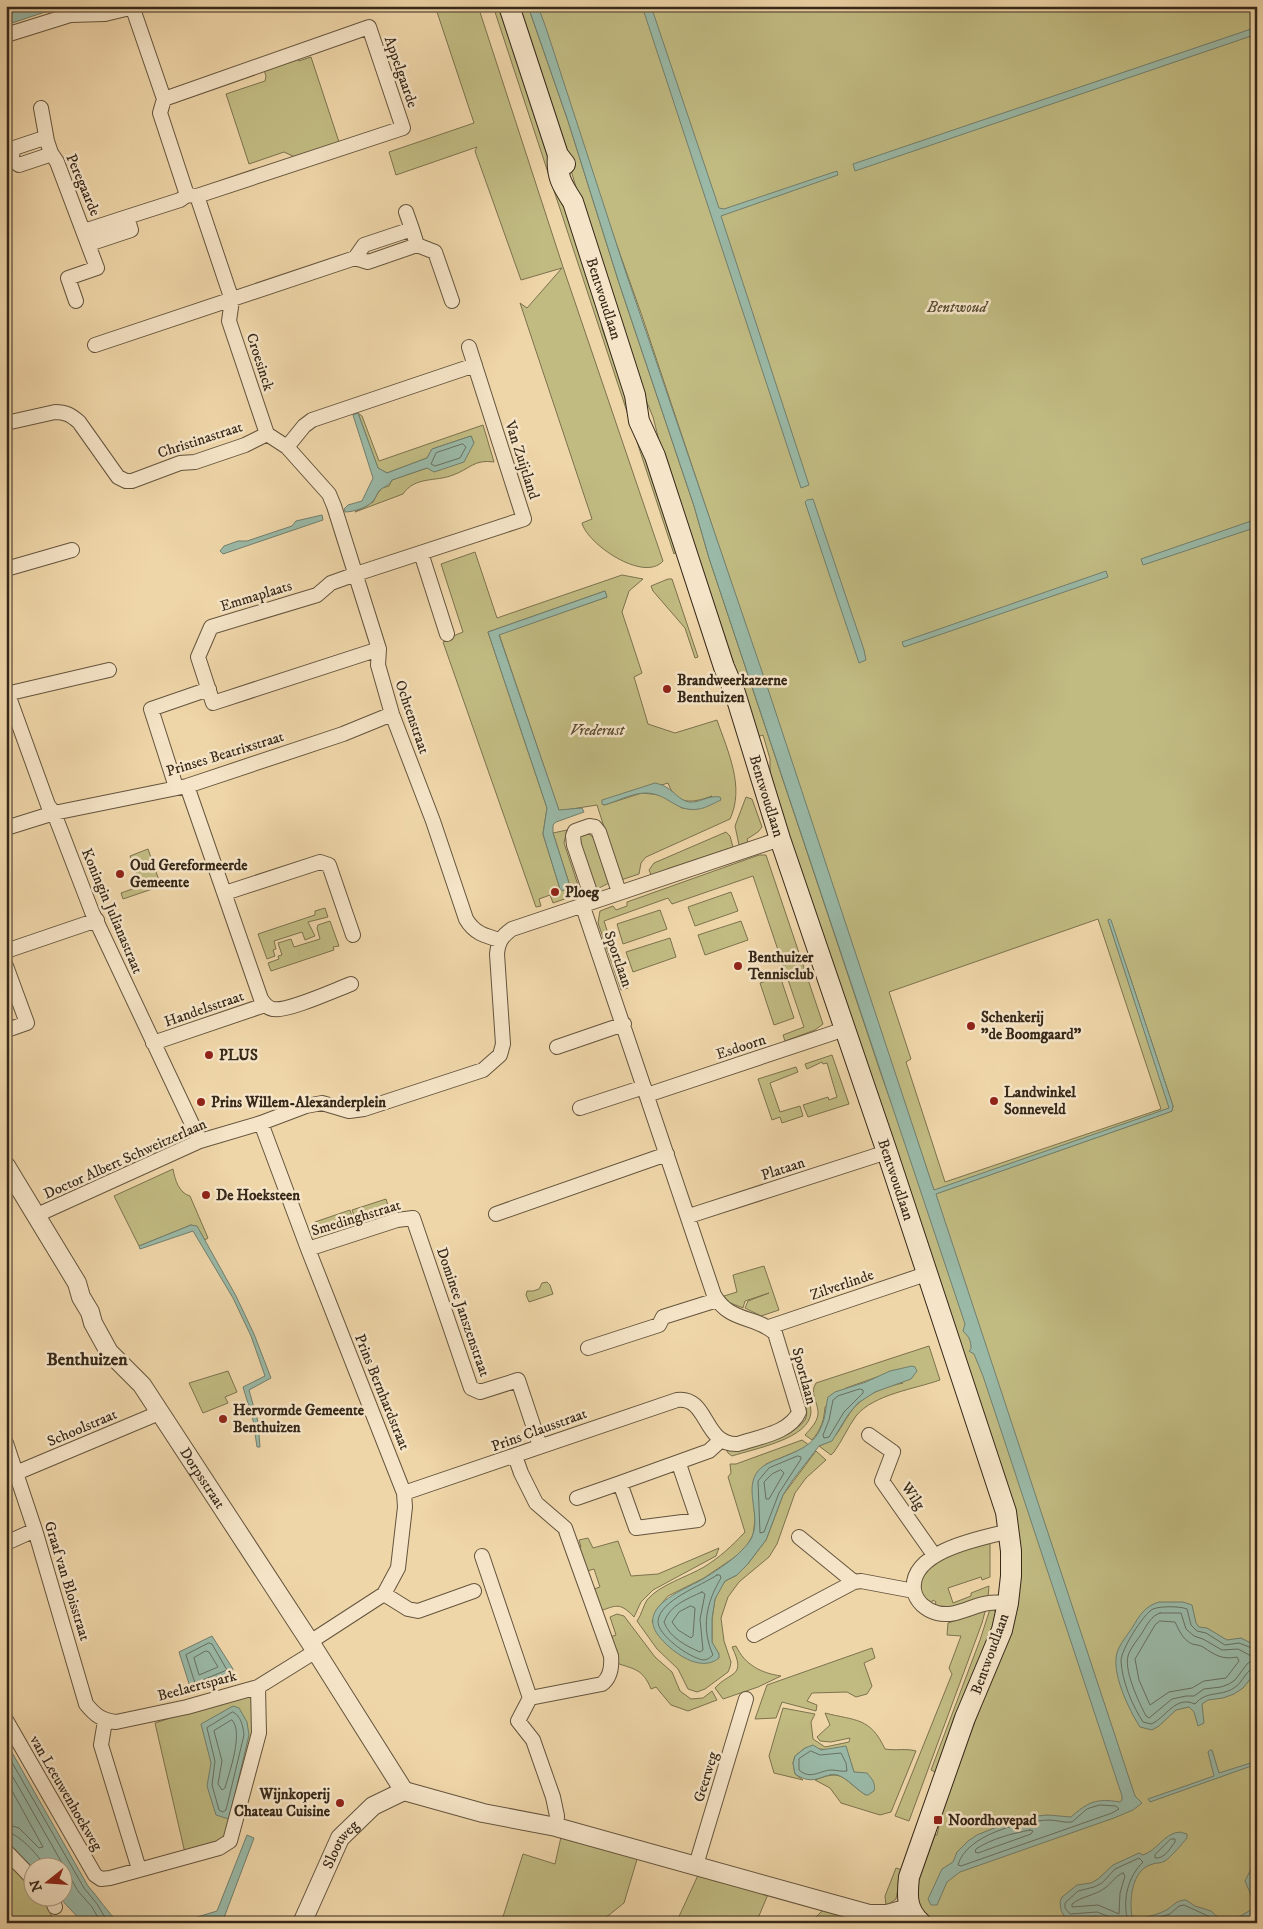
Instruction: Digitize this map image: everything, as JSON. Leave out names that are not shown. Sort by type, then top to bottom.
[{"type":"main road","name":"Bentwoudlaan","points":[[509,6],[558,155],[566,166],[571,181],[573,202],[635,395],[640,421],[655,456],[724,666],[744,718],[780,839],[887,1152],[1006,1512],[1010,1531],[1011,1568],[1008,1603],[1002,1630],[965,1718],[909,1877],[907,1898],[915,1915]]},
{"type":"street","points":[[6,35],[70,15],[105,14],[134,7]]},
{"type":"street","name":"Croesinck","points":[[134,7],[164,99],[160,113],[232,300],[229,321],[267,434]]},
{"type":"street","name":"Appelgaarde","points":[[164,99],[369,27],[403,128],[192,196]]},
{"type":"street","name":"Peregaarde","points":[[41,108],[49,147],[57,162],[97,268],[68,278],[76,301]]},
{"type":"street","points":[[9,160],[19,165],[46,156],[49,147]]},
{"type":"street","points":[[86,238],[131,230],[127,217],[192,196]]},
{"type":"street","points":[[406,212],[417,245]]},
{"type":"street","points":[[356,258],[364,245],[412,229]]},
{"type":"street","points":[[95,345],[356,258],[368,262],[417,245],[434,252],[452,301]]},
{"type":"street","name":"Van Zuijtland","points":[[356,574],[524,519],[469,346]]},
{"type":"street","points":[[287,447],[304,426],[312,420],[475,365]]},
{"type":"street","name":"Christinastraat","points":[[6,423],[56,412],[64,412],[71,415],[79,422],[118,477],[126,481],[132,481],[180,463],[195,462],[245,445],[267,434],[287,447],[329,494],[356,574]]},
{"type":"street","points":[[6,569],[72,550]]},
{"type":"street","points":[[421,553],[447,634]]},
{"type":"street","name":"Ochtenstraat","points":[[356,574],[379,649],[378,665],[392,714],[433,821],[466,919],[472,928],[483,935],[500,940]]},
{"type":"street","name":"Emmaplaats","points":[[356,574],[331,583],[317,594],[212,627],[198,657],[213,703],[379,649]]},
{"type":"street","points":[[7,692],[109,670]]},
{"type":"street","points":[[208,689],[151,709],[226,894],[261,999],[265,1005],[272,1009],[289,1007],[351,984]]},
{"type":"street","name":"Koningin Julianastraat","points":[[7,692],[48,804],[54,813],[97,920],[200,1141]]},
{"type":"street","name":"Prinses Beatrixstraat","points":[[6,828],[54,813],[182,786],[343,734],[392,714]]},
{"type":"street","points":[[588,903],[573,836],[575,831],[589,826],[595,827],[599,832],[619,892]]},
{"type":"street","points":[[500,940],[512,929],[780,839]]},
{"type":"street","points":[[226,894],[320,862],[329,865],[353,935]]},
{"type":"street","name":"Sportlaan","points":[[588,903],[624,1024],[717,1300]]},
{"type":"street","points":[[6,951],[97,920]]},
{"type":"street","name":"Doctor Albert Schweitzerlaan","points":[[37,1215],[200,1141],[315,1104],[349,1111],[364,1109],[483,1070],[500,1055],[503,1044],[497,954],[500,940]]},
{"type":"street","points":[[6,966],[27,1023],[7,1030]]},
{"type":"street","name":"Handelsstraat","points":[[153,1043],[265,1005]]},
{"type":"street","points":[[557,1047],[624,1024]]},
{"type":"street","name":"Esdoorn","points":[[580,1108],[646,1091],[845,1029]]},
{"type":"street","name":"Prins Bernhardstraat","points":[[258,1686],[384,1594],[398,1568],[406,1507],[404,1493],[308,1249],[261,1122]]},
{"type":"street","name":"Plataan","points":[[689,1216],[887,1152]]},
{"type":"street","points":[[496,1214],[667,1154]]},
{"type":"street","name":"Dorpsstraat","points":[[6,1166],[77,1283],[80,1297],[90,1312],[93,1323],[109,1352],[142,1385],[313,1647],[404,1791]]},
{"type":"street","name":"Smedinghstraat","points":[[308,1249],[397,1220],[413,1218]]},
{"type":"street","name":"Dominee Janszenstraat","points":[[413,1218],[471,1388],[480,1392],[518,1380],[540,1446]]},
{"type":"street","name":"Zilverlinde","points":[[769,1327],[926,1274]]},
{"type":"street","points":[[588,1348],[659,1325],[663,1317],[717,1300],[731,1313],[769,1327]]},
{"type":"street","name":"Sportlaan","points":[[721,1440],[730,1444],[738,1444],[786,1427],[796,1420],[799,1412],[781,1350],[775,1333],[769,1327]]},
{"type":"street","name":"Prins Clausstraat","points":[[404,1493],[668,1402],[686,1399],[696,1405],[714,1434],[721,1440]]},
{"type":"street","name":"Schoolstraat","points":[[16,1473],[159,1412]]},
{"type":"street","name":"Wilg","points":[[870,1434],[893,1452],[882,1481],[934,1555]]},
{"type":"street","points":[[577,1498],[709,1452],[721,1440]]},
{"type":"street","name":"Graaf van Bloisstraat","points":[[6,1443],[35,1530],[86,1704],[96,1716],[105,1721]]},
{"type":"street","points":[[515,1456],[536,1503],[565,1528],[611,1656],[612,1667],[609,1676],[602,1684],[530,1698]]},
{"type":"street","points":[[620,1483],[636,1528],[698,1520],[679,1464]]},
{"type":"street","points":[[6,1543],[35,1530]]},
{"type":"street","points":[[1008,1603],[989,1603],[956,1613],[943,1614],[922,1606],[914,1591],[914,1584],[917,1572],[934,1555],[1010,1531]]},
{"type":"street","points":[[799,1537],[854,1582]]},
{"type":"street","points":[[482,1556],[530,1698],[518,1721],[534,1740],[554,1797],[557,1816],[556,1827]]},
{"type":"street","points":[[754,1635],[854,1582],[861,1581],[914,1591]]},
{"type":"street","points":[[384,1594],[408,1609],[418,1611],[474,1591]]},
{"type":"street","name":"Beelaertspark","points":[[101,1879],[219,1848],[230,1841],[259,1733],[258,1686],[187,1707],[116,1722],[105,1721]]},
{"type":"street","name":"Geerweg","points":[[696,1865],[746,1699]]},
{"type":"street","name":"van Leeuwenhoekweg","points":[[6,1720],[95,1875],[101,1879]]},
{"type":"street","points":[[105,1721],[101,1746],[139,1869]]},
{"type":"street","points":[[404,1791],[483,1813],[556,1827],[869,1914],[915,1915]]},
{"type":"street","name":"Slootweg","points":[[302,1923],[340,1838],[372,1806],[404,1791]]},
{"type":"street","points":[[6,1851],[22,1868]]},
{"type":"green space","points":[[435,6],[478,6],[563,267],[663,561],[654,567],[630,564],[617,558],[594,541],[586,532],[582,523],[592,519],[520,303],[527,308],[562,268],[521,280],[475,151],[477,147],[396,175],[389,152],[474,123]]},
{"type":"green space","points":[[493,6],[501,6],[604,316],[602,328],[619,377],[626,384],[679,548],[674,554]]},
{"type":"green space","name":"Bentwoud","points":[[516,6],[528,6],[568,121],[619,283],[694,506],[709,558],[881,1074],[891,1102],[939,1205],[935,1194],[1172,1111],[1173,1106],[1130,977],[1109,919],[1170,1108],[934,1191],[642,316],[532,6],[1257,6],[1257,1923],[936,1923],[931,1920],[919,1903],[916,1887],[935,1835],[937,1835],[940,1821],[936,1819],[979,1711],[1017,1568],[779,815],[783,814],[770,773],[770,759],[763,735],[754,738],[661,448],[653,417],[643,393]],"holes":[[[1098,919],[1161,1109],[945,1182],[906,1062],[911,1059],[889,992]]]},
{"type":"green space","points":[[311,57],[339,142],[297,158],[284,152],[249,164],[226,94],[265,81],[264,70],[298,59],[299,61]]},
{"type":"green space","points":[[358,413],[362,416],[379,461],[483,425],[494,462],[477,463],[453,475],[413,484],[403,494],[355,512],[373,502],[382,488],[389,486],[392,480],[427,468],[474,443],[471,436],[432,449],[427,458],[387,473],[378,468]]},
{"type":"green space","name":"Vrederust","points":[[475,552],[497,618],[622,575],[643,579],[629,591],[622,612],[642,673],[634,677],[648,724],[675,733],[717,720],[730,757],[735,782],[736,795],[730,819],[646,857],[641,863],[639,874],[621,880],[597,805],[559,811],[499,634],[607,597],[605,591],[488,632],[547,808],[543,834],[560,889],[569,883],[553,833],[567,830],[564,843],[579,888],[576,895],[553,903],[550,895],[539,899],[541,906],[536,907],[443,642],[463,632],[441,564]],"holes":[[[668,783],[671,790],[680,799],[686,801],[712,796],[690,809],[682,808],[661,795],[642,793],[602,804]]]},
{"type":"green space","points":[[672,579],[698,657],[695,658],[685,628],[653,591],[651,586]]},
{"type":"green space","points":[[746,797],[752,799],[762,827],[747,839],[748,842],[739,845],[735,826]]},
{"type":"green space","points":[[726,832],[730,836],[733,847],[667,869],[667,872],[652,877],[649,870],[654,863]]},
{"type":"green space","points":[[589,834],[594,838],[609,883],[595,890],[578,840],[583,835]]},
{"type":"green space","points":[[148,849],[161,886],[123,899],[121,893],[138,887],[136,880],[139,879],[130,856]]},
{"type":"green space","points":[[759,855],[766,855],[823,1024],[815,1030],[785,1041],[783,1035],[804,1027],[753,876],[672,904],[668,898],[604,921],[624,982],[628,988],[621,990],[598,923],[600,911],[613,906],[616,910],[627,906],[627,902]]},
{"type":"green space","points":[[731,892],[738,911],[695,926],[688,907]]},
{"type":"green space","points":[[325,908],[328,917],[308,922],[315,936],[305,940],[302,932],[274,941],[276,949],[273,950],[275,956],[267,959],[258,934],[315,915],[315,911]]},
{"type":"green space","points":[[660,910],[667,929],[623,944],[617,924]]},
{"type":"green space","points":[[330,921],[339,946],[333,947],[334,950],[271,971],[268,963],[279,959],[278,956],[282,955],[278,943],[291,939],[294,947],[320,939],[318,925]]},
{"type":"green space","points":[[741,921],[748,940],[705,955],[698,935]]},
{"type":"green space","points":[[670,938],[676,957],[633,972],[626,952]]},
{"type":"green space","points":[[780,976],[794,1018],[774,1025],[760,983]]},
{"type":"green space","points":[[832,1055],[849,1104],[808,1117],[803,1105],[828,1097],[829,1100],[837,1097],[827,1063],[823,1064],[822,1062],[807,1069],[805,1064]]},
{"type":"green space","points":[[796,1067],[798,1072],[770,1083],[780,1112],[800,1106],[803,1116],[782,1123],[780,1117],[772,1120],[758,1079]]},
{"type":"green space","points":[[173,1169],[176,1182],[183,1192],[190,1196],[208,1238],[205,1240],[197,1227],[191,1225],[139,1246],[114,1196]]},
{"type":"green space","points":[[386,1199],[390,1212],[357,1223],[352,1210]]},
{"type":"green space","points":[[350,1210],[354,1223],[321,1234],[319,1233],[315,1222]]},
{"type":"green space","points":[[764,1266],[779,1310],[761,1316],[745,1308],[748,1301],[769,1293],[745,1301],[743,1308],[728,1302],[724,1296],[737,1292],[733,1275]]},
{"type":"green space","points":[[547,1282],[553,1294],[529,1302],[526,1295],[527,1291],[539,1289],[542,1283]]},
{"type":"green space","points":[[929,1346],[940,1380],[895,1393],[873,1402],[856,1416],[831,1455],[819,1446],[833,1437],[859,1403],[879,1390],[903,1383],[877,1377],[846,1388],[825,1407],[822,1425],[812,1440],[805,1435],[813,1426],[818,1414],[814,1395],[816,1383]]},
{"type":"green space","points":[[228,1371],[237,1392],[225,1397],[228,1403],[203,1413],[189,1383]]},
{"type":"green space","points":[[801,1388],[804,1389],[811,1412],[808,1421],[801,1429],[779,1442],[732,1456],[728,1453],[726,1449],[736,1450],[753,1446],[774,1439],[801,1425],[807,1413]]},
{"type":"green space","points":[[802,1440],[809,1445],[807,1447],[766,1464],[753,1489],[755,1520],[753,1535],[746,1547],[735,1557],[704,1578],[668,1596],[657,1609],[652,1622],[719,1654],[712,1643],[712,1619],[715,1599],[721,1587],[725,1581],[737,1575],[747,1565],[766,1540],[783,1495],[816,1451],[826,1460],[806,1478],[795,1493],[777,1544],[769,1557],[739,1582],[728,1597],[721,1618],[724,1641],[731,1662],[728,1672],[705,1689],[697,1692],[688,1689],[678,1669],[657,1649],[637,1621],[647,1600],[652,1595],[710,1563],[726,1551],[745,1532],[728,1477],[731,1473],[730,1464],[736,1464]]},
{"type":"green space","points":[[588,1538],[593,1548],[618,1541],[631,1576],[658,1574],[719,1548],[716,1556],[653,1590],[641,1602],[634,1617],[618,1606],[598,1612],[591,1590],[600,1587],[594,1569],[584,1572],[577,1549],[581,1547],[579,1540]]},
{"type":"green space","points":[[990,1541],[990,1577],[982,1580],[981,1577],[948,1588],[953,1603],[989,1586],[988,1598],[953,1609],[934,1607],[936,1602],[933,1600],[930,1605],[920,1594],[922,1573],[943,1556]]},
{"type":"green space","points":[[986,1608],[909,1821],[895,1816],[952,1674],[949,1668],[961,1636],[947,1635],[948,1623],[973,1615],[977,1611]]},
{"type":"green space","points":[[990,1609],[994,1610],[998,1617],[937,1773],[931,1770]]},
{"type":"green space","points":[[617,1614],[624,1616],[655,1657],[672,1672],[680,1691],[691,1699],[703,1698],[712,1691],[717,1700],[688,1711],[671,1705],[656,1687],[651,1689],[645,1677],[633,1669],[616,1663],[607,1638],[616,1635],[610,1617]]},
{"type":"green space","points":[[736,1646],[744,1658],[754,1667],[767,1673],[781,1676],[758,1687],[723,1699],[715,1688],[735,1673],[737,1669],[738,1664],[732,1647]]},
{"type":"green space","points":[[872,1648],[875,1658],[864,1663],[872,1686],[867,1694],[856,1697],[847,1692],[812,1693],[807,1701],[817,1705],[816,1711],[782,1702],[776,1718],[755,1719],[767,1685]]},
{"type":"green space","points":[[246,1693],[255,1701],[253,1736],[224,1841],[185,1853],[155,1723]]},
{"type":"green space","points":[[783,1708],[815,1714],[811,1722],[813,1739],[825,1747],[849,1742],[850,1738],[831,1742],[820,1741],[817,1737],[830,1725],[825,1713],[854,1719],[868,1726],[874,1731],[885,1749],[916,1751],[891,1812],[880,1815],[841,1803],[830,1788],[815,1780],[832,1775],[843,1777],[866,1795],[862,1774],[854,1772],[847,1751],[805,1748],[795,1756],[793,1763],[795,1774],[803,1780],[774,1773],[769,1756]]},
{"type":"green space","points":[[561,1837],[638,1856],[624,1903],[599,1923],[501,1923],[523,1854],[555,1864]]},
{"type":"green space","points":[[6,1857],[22,1873],[22,1906],[48,1906],[52,1918],[33,1923],[6,1923],[6,1911],[10,1909],[6,1905]]},
{"type":"green space","points":[[896,1868],[905,1871],[899,1883],[896,1899],[886,1906],[885,1896]]},
{"type":"green space","points":[[699,1873],[769,1892],[756,1923],[676,1923]]},
{"type":"green space","points":[[826,1907],[885,1923],[813,1923],[815,1918]]},
{"type":"water","points":[[23,6],[63,6],[6,25],[6,12]]},
{"type":"water","points":[[528,6],[538,6],[546,28],[624,267],[770,695],[934,1190],[1169,1108],[1109,919],[1111,920],[1173,1106],[1172,1111],[1167,1113],[936,1194],[1135,1796],[1142,1803],[1133,1810],[1114,1818],[960,1872],[947,1882],[937,1905],[931,1905],[928,1899],[942,1869],[953,1862],[957,1852],[977,1835],[1004,1824],[1037,1816],[1071,1817],[1093,1802],[1120,1802],[1122,1796],[983,1376],[974,1354],[969,1351],[971,1349],[970,1341],[963,1331],[965,1324],[709,558],[694,506],[619,283],[568,121]]},
{"type":"water","points":[[642,6],[651,6],[719,208],[724,209],[837,171],[838,175],[721,216],[809,485],[801,488]]},
{"type":"water","points":[[1257,27],[1257,34],[855,171],[853,164]]},
{"type":"water","points":[[358,413],[378,468],[387,473],[427,458],[432,449],[471,436],[474,443],[464,462],[434,472],[427,468],[392,480],[378,492],[369,505],[345,512],[344,509],[348,505],[362,501],[373,478],[353,415]]},
{"type":"water","points":[[813,499],[864,650],[866,660],[859,663],[805,502]]},
{"type":"water","points":[[322,515],[323,520],[223,554],[220,551],[224,546],[238,541],[247,541],[292,526],[296,521]]},
{"type":"water","points":[[1257,519],[1257,527],[1143,565],[1141,559]]},
{"type":"water","points":[[1106,571],[1108,577],[904,647],[902,642]]},
{"type":"water","points":[[605,591],[607,597],[499,635],[559,810],[582,808],[584,812],[556,822],[553,825],[553,833],[569,883],[568,887],[563,891],[560,889],[543,834],[547,808],[488,632]]},
{"type":"water","points":[[655,783],[665,786],[682,800],[689,802],[715,797],[720,797],[721,800],[704,808],[691,809],[678,806],[660,796],[640,793],[604,805],[602,804],[602,800]]},
{"type":"water","points":[[191,1225],[197,1226],[236,1296],[254,1334],[271,1378],[249,1390],[258,1422],[260,1447],[257,1447],[253,1420],[243,1387],[265,1376],[251,1336],[233,1298],[193,1231],[140,1249],[139,1246]]},
{"type":"water","points":[[912,1366],[917,1371],[911,1379],[875,1392],[858,1403],[832,1441],[819,1446],[783,1495],[766,1540],[737,1575],[725,1581],[715,1599],[712,1619],[712,1642],[719,1654],[719,1658],[711,1662],[695,1662],[670,1648],[658,1635],[653,1625],[658,1607],[675,1594],[720,1568],[749,1543],[755,1526],[752,1485],[758,1471],[763,1466],[808,1445],[813,1440],[824,1419],[828,1397],[835,1392],[866,1382],[890,1371]]},
{"type":"water","points":[[1159,1602],[1183,1602],[1192,1605],[1196,1623],[1199,1627],[1207,1628],[1227,1640],[1241,1638],[1257,1646],[1257,1671],[1243,1688],[1234,1694],[1208,1700],[1202,1704],[1204,1723],[1198,1726],[1194,1712],[1189,1707],[1176,1710],[1152,1730],[1140,1727],[1127,1703],[1117,1675],[1116,1658],[1120,1646],[1143,1612]]},
{"type":"water","points":[[212,1636],[233,1669],[231,1675],[191,1690],[179,1652]]},
{"type":"water","points":[[233,1706],[239,1708],[247,1722],[249,1735],[229,1819],[216,1815],[207,1786],[211,1763],[201,1724]]},
{"type":"water","points":[[6,1742],[71,1856],[22,1856],[22,1858],[6,1841]]},
{"type":"water","points":[[813,1745],[821,1750],[846,1746],[854,1772],[867,1773],[874,1783],[874,1791],[866,1795],[840,1776],[830,1775],[809,1780],[795,1774],[793,1763],[795,1756],[805,1748]]},
{"type":"water","points":[[1212,1750],[1219,1773],[1257,1761],[1257,1764],[1150,1802],[1148,1799],[1214,1776],[1208,1752]]},
{"type":"water","points":[[1180,1832],[1187,1834],[1187,1838],[1173,1854],[1165,1861],[1150,1865],[1139,1873],[1133,1887],[1132,1917],[1140,1918],[1155,1915],[1178,1902],[1186,1900],[1195,1906],[1211,1911],[1224,1923],[1110,1923],[1097,1916],[1069,1919],[1064,1916],[1060,1902],[1062,1897],[1077,1885],[1091,1883],[1113,1865],[1139,1853],[1143,1855],[1148,1853],[1165,1838]]},
{"type":"water","points":[[247,1835],[254,1838],[222,1923],[177,1923],[217,1911]]},
{"type":"water","points":[[1257,1857],[1257,1923],[1229,1923],[1254,1908],[1254,1902],[1245,1881]]},
{"type":"water","points":[[72,1858],[88,1886],[119,1923],[83,1923],[67,1906],[72,1906]]},
{"type":"place","name":"Brandweerkazerne Benthuizen","points":[[667,689]]},
{"type":"place","name":"Oud Gereformeerde Gemeente","points":[[120,874]]},
{"type":"place","name":"Ploeg","points":[[555,892]]},
{"type":"place","name":"Benthuizer Tennisclub","points":[[738,966]]},
{"type":"place","name":"Schenkerij \"de Boomgaard\"","points":[[971,1026]]},
{"type":"place","name":"PLUS","points":[[209,1055]]},
{"type":"place","name":"Landwinkel Sonneveld","points":[[994,1101]]},
{"type":"place","name":"Prins Willem-Alexanderplein","points":[[201,1102]]},
{"type":"place","name":"De Hoeksteen","points":[[206,1195]]},
{"type":"place","name":"Hervormde Gemeente Benthuizen","points":[[223,1419]]},
{"type":"place","name":"Wijnkoperij Chateau Cuisine","points":[[340,1803]]},
{"type":"place","name":"Noordhovepad","points":[[938,1820]]},
{"type":"district","name":"Benthuizen","points":[[87,1360]]}]
